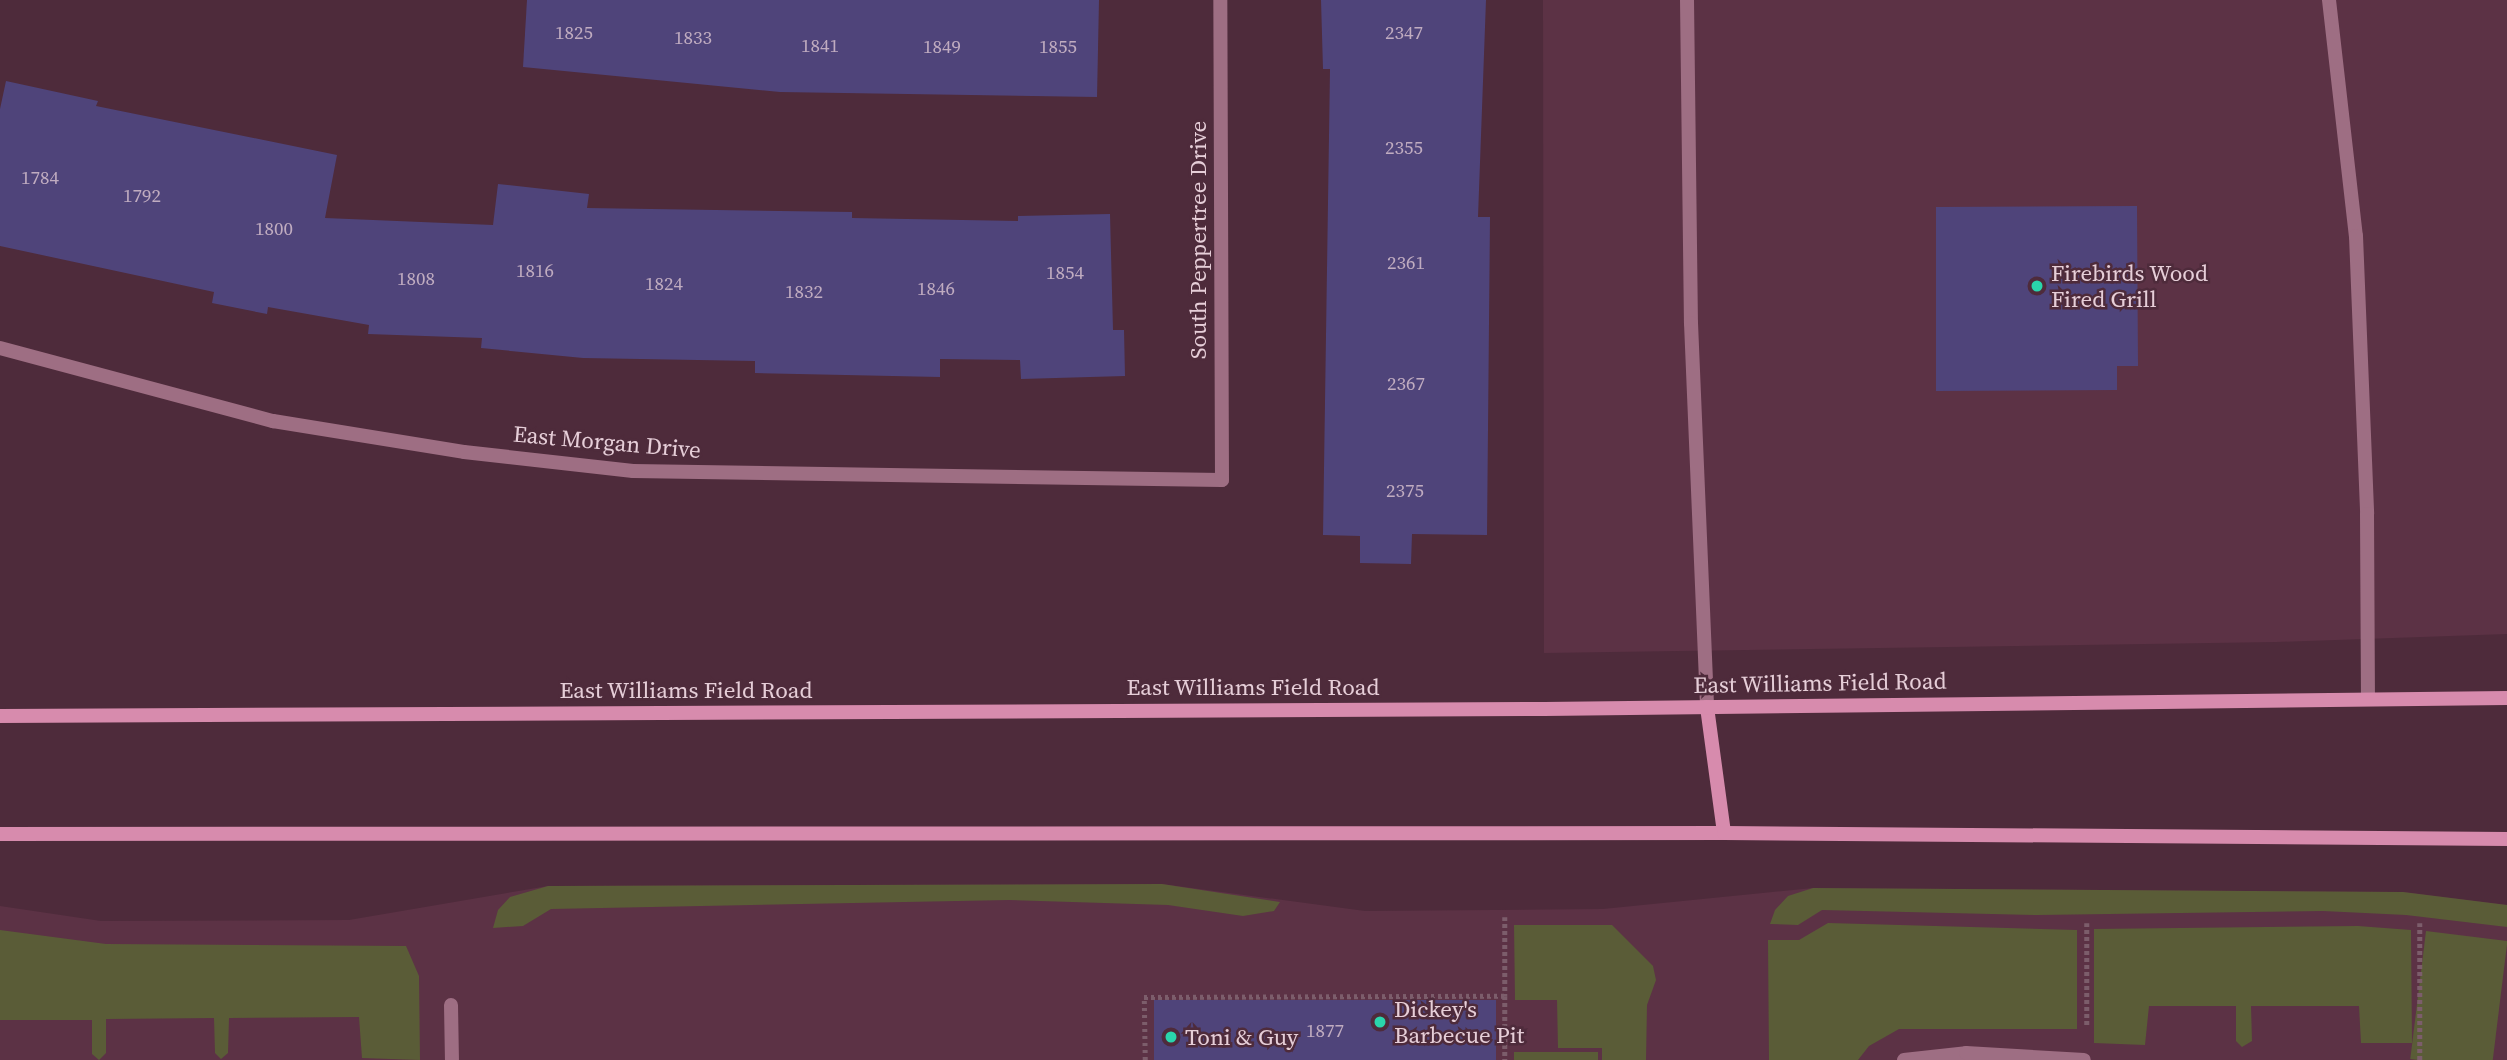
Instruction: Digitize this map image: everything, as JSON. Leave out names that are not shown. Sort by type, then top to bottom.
[{"type":"main road","name":"East Williams Field Road","points":[[0,716],[1707,707],[2507,698]]},
{"type":"main road","points":[[1707,707],[1724,833]]},
{"type":"main road","points":[[0,834],[1724,833],[2507,839]]},
{"type":"street","name":"South Peppertree Drive","points":[[1220,0],[1222,480]]},
{"type":"street","points":[[1687,0],[1691,323],[1707,707]]},
{"type":"street","points":[[2329,0],[2356,236],[2367,514],[2368,699]]},
{"type":"street","name":"East Morgan Drive","points":[[0,348],[273,421],[529,459],[633,471],[793,476],[1222,480]]},
{"type":"street","points":[[451,1005],[452,1060]]},
{"type":"street","points":[[1904,1060],[1966,1053],[2084,1060]]},
{"type":"path","points":[[1505,917],[1505,1060]]},
{"type":"path","points":[[2420,923],[2420,1060]]},
{"type":"path","points":[[1144,1060],[1144,997],[1505,996]]},
{"type":"shaded area","points":[[1543,0],[2507,0],[2507,634],[2276,642],[1544,653]]},
{"type":"shaded area","points":[[1162,884],[1365,911],[1603,909],[1813,888],[2403,892],[2507,905],[2507,1060],[0,1060],[0,906],[101,921],[349,920],[548,886]]},
{"type":"green space","points":[[1162,884],[1280,902],[1274,911],[1243,916],[1168,905],[1009,900],[551,909],[523,926],[493,928],[498,910],[510,897],[548,886]]},
{"type":"green space","points":[[1813,888],[2403,892],[2507,905],[2507,927],[2406,915],[2323,911],[2037,915],[1822,910],[1798,925],[1770,924],[1775,910],[1788,896]]},
{"type":"green space","points":[[1828,923],[2077,930],[2077,1029],[1899,1029],[1869,1046],[1858,1060],[1769,1060],[1768,940],[1799,940]]},
{"type":"green space","points":[[1514,925],[1612,925],[1653,966],[1656,980],[1647,1005],[1646,1060],[1602,1060],[1602,1048],[1558,1048],[1557,1000],[1515,1000]]},
{"type":"green space","points":[[2358,926],[2411,930],[2412,1043],[2361,1043],[2359,1006],[2251,1006],[2252,1041],[2242,1047],[2236,1041],[2236,1006],[2149,1006],[2145,1045],[2094,1043],[2094,929]]},
{"type":"green space","points":[[0,930],[106,944],[406,946],[419,976],[420,1060],[362,1058],[359,1017],[229,1018],[228,1053],[221,1059],[215,1053],[214,1018],[106,1019],[106,1053],[99,1060],[92,1054],[92,1020],[0,1020]]},
{"type":"green space","points":[[2426,931],[2507,941],[2493,1060],[2410,1059]]},
{"type":"green space","points":[[1514,1052],[1598,1052],[1598,1060],[1514,1060]]},
{"type":"building","points":[[527,0],[1099,0],[1097,97],[780,92],[523,67]]},
{"type":"building","points":[[1321,0],[1486,0],[1478,217],[1490,217],[1487,535],[1412,534],[1411,564],[1360,563],[1360,536],[1323,535],[1330,69],[1323,69]]},
{"type":"building","points":[[6,81],[98,101],[96,106],[337,155],[325,218],[493,225],[498,184],[589,194],[587,208],[852,212],[852,218],[1018,221],[1018,216],[1110,214],[1113,330],[1124,330],[1125,376],[1021,379],[1020,360],[940,359],[940,377],[755,373],[755,361],[583,358],[481,348],[482,338],[368,334],[369,325],[268,307],[267,314],[212,303],[214,292],[0,246],[0,109]]},
{"type":"building","name":"Firebirds Wood Fired Grill","points":[[2137,206],[2138,366],[2117,366],[2117,390],[1936,391],[1936,207]]},
{"type":"building","points":[[1154,1000],[1496,1000],[1496,1060],[1154,1060]]},
{"type":"place","name":"Firebirds Wood Fired Grill","points":[[2037,286]]},
{"type":"place","name":"Dickey's Barbecue Pit","points":[[1380,1022]]},
{"type":"place","name":"Toni & Guy","points":[[1171,1037]]}]
